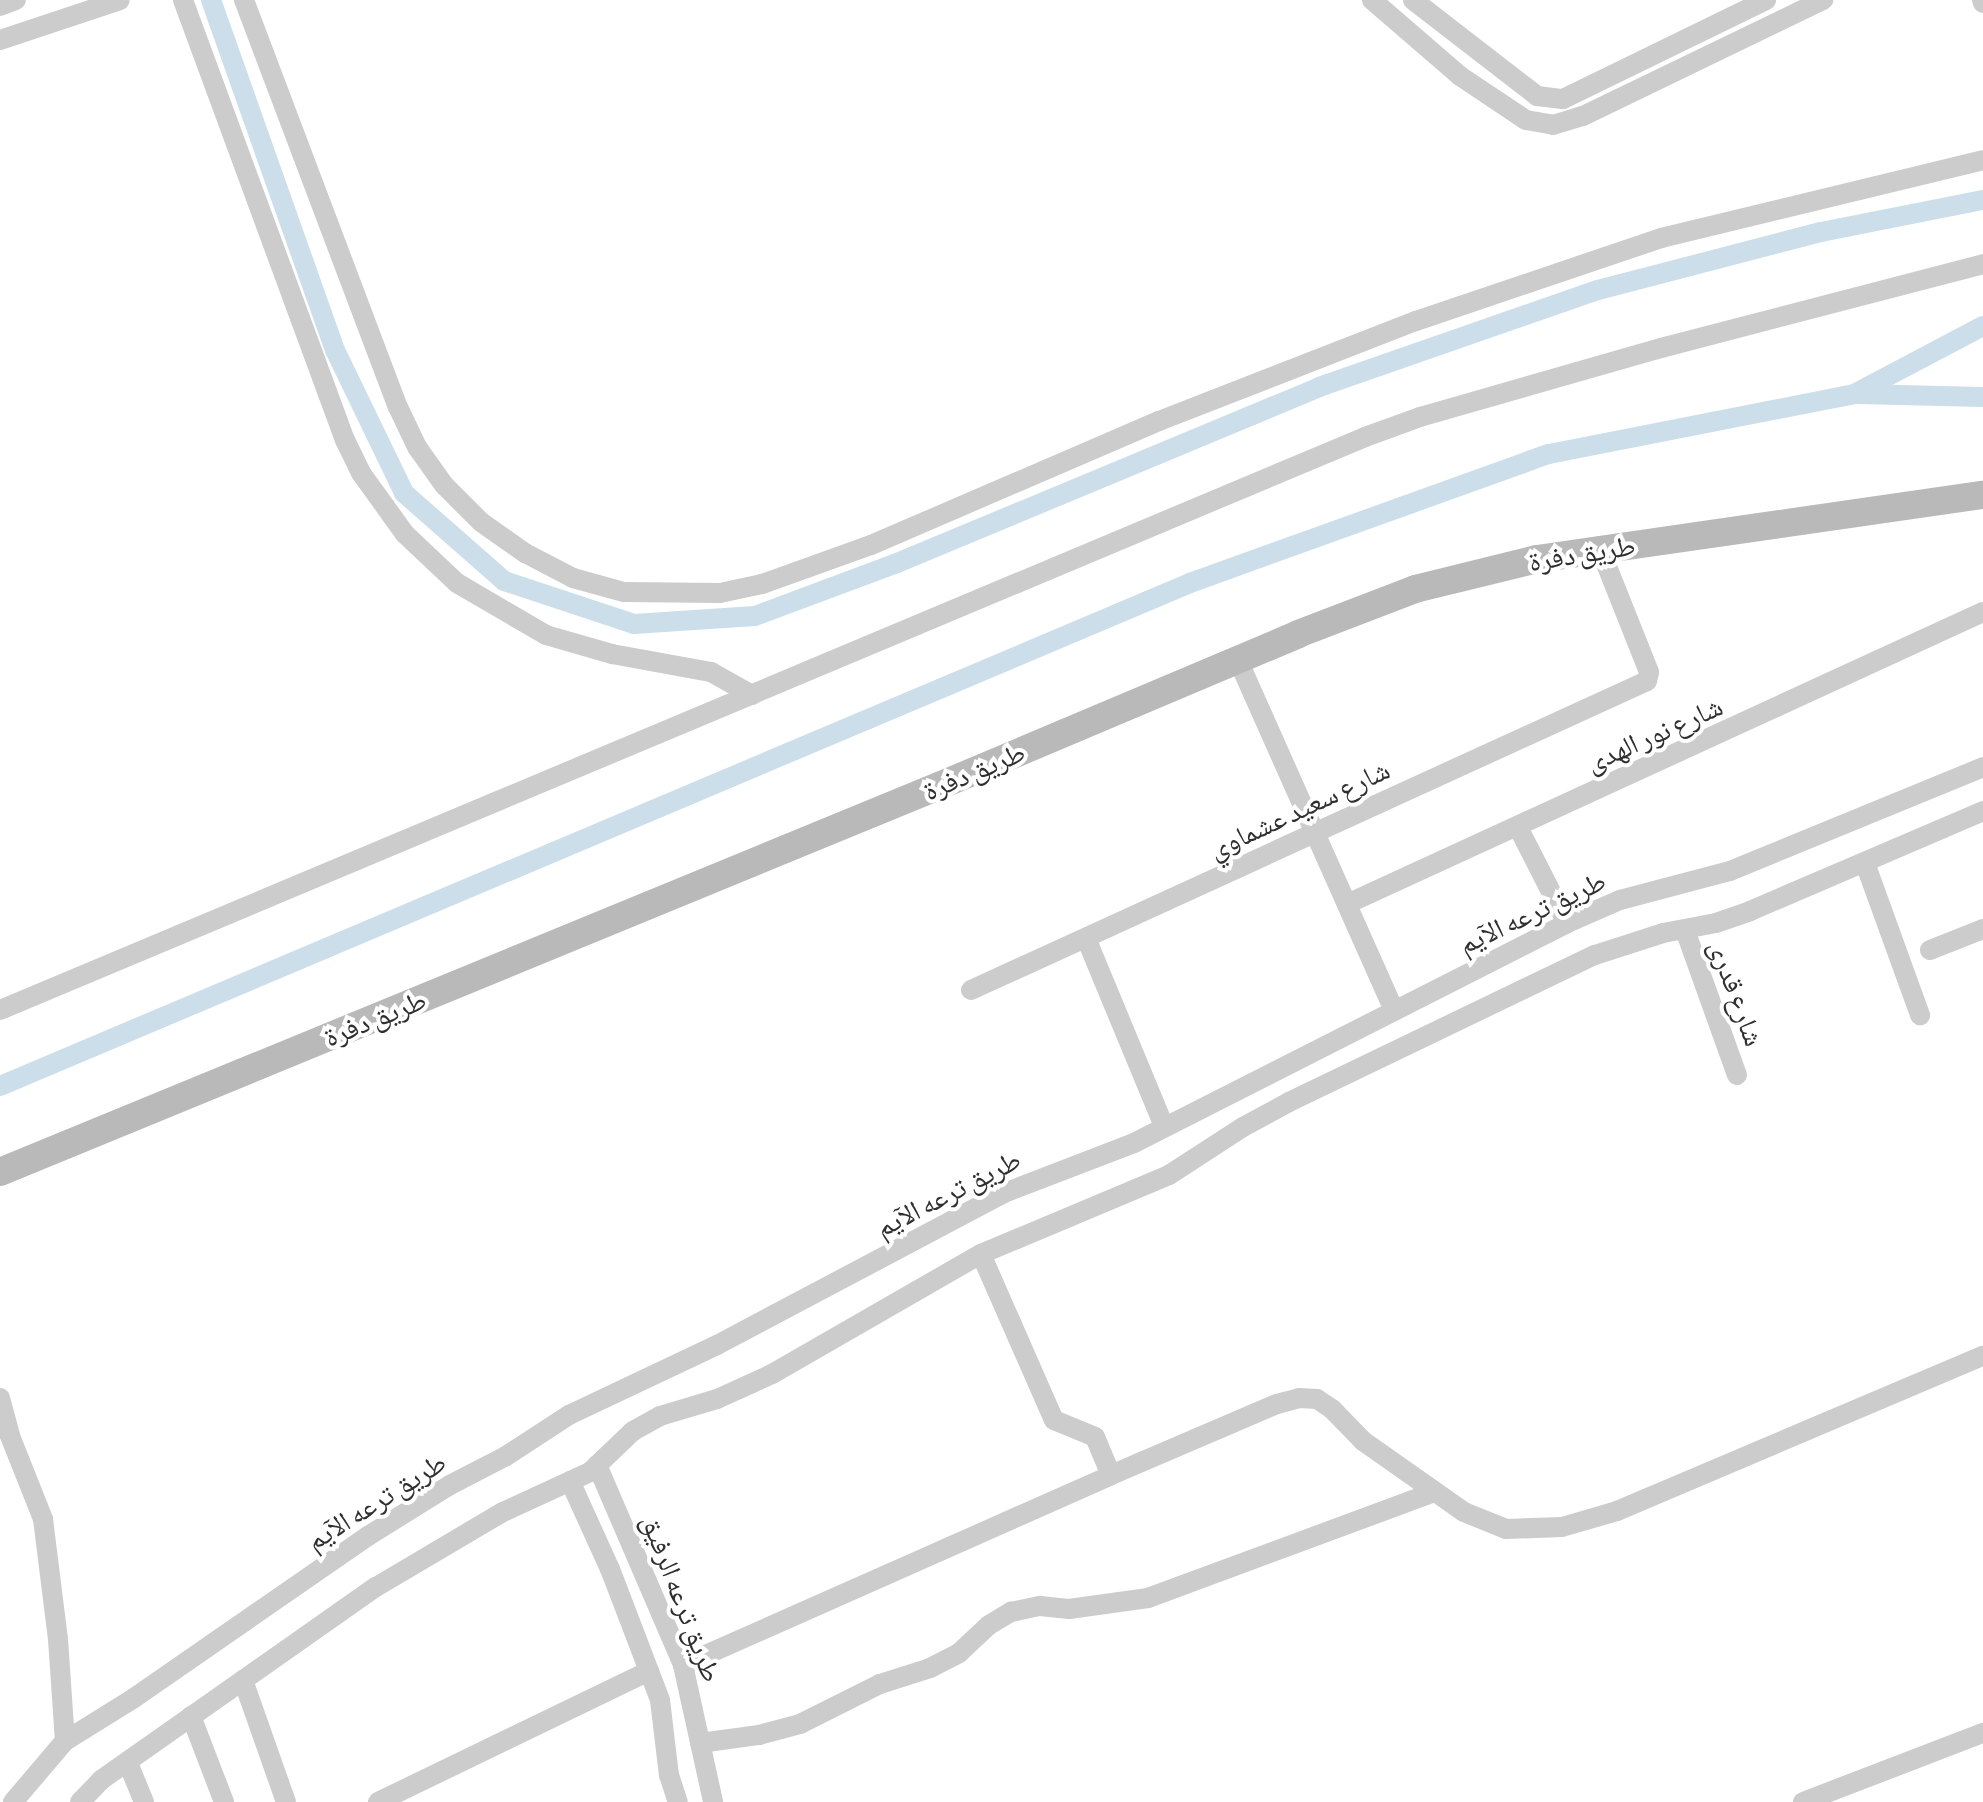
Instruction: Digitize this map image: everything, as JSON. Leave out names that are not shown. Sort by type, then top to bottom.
[{"type":"main road","name":"طريق دفرة","points":[[0,1172],[1415,589],[1491,569],[1600,549],[1983,495]]},
{"type":"street","points":[[0,6],[16,0]]},
{"type":"street","points":[[0,40],[120,0]]},
{"type":"street","points":[[183,0],[286,288],[345,440],[361,473],[405,534],[457,583],[546,635],[612,654],[711,672],[752,695]]},
{"type":"street","points":[[244,0],[398,407],[417,447],[444,485],[481,522],[525,553],[573,578],[624,592],[720,593],[762,584],[871,545],[1159,421],[1416,321],[1661,238],[1983,160]]},
{"type":"street","points":[[1372,0],[1460,76],[1526,120],[1553,125],[1583,116],[1823,0]]},
{"type":"street","points":[[1413,0],[1537,96],[1563,99],[1766,0]]},
{"type":"street","points":[[0,1010],[1420,417],[1747,324],[1983,264]]},
{"type":"street","name":"شارع سعيد عشماوي","points":[[971,990],[1649,677],[1600,549]]},
{"type":"street","name":"شارع نور الهدى","points":[[1347,904],[1983,612]]},
{"type":"street","points":[[1238,660],[1394,1010]]},
{"type":"street","name":"طريق ترعه الآيم","points":[[13,1802],[65,1741],[158,1682],[368,1536],[450,1485],[506,1456],[569,1415],[717,1345],[1004,1193],[1134,1143],[1567,923],[1620,900],[1730,871],[1983,767]]},
{"type":"street","points":[[80,1802],[101,1780],[376,1587],[503,1512],[597,1465],[633,1431],[660,1416],[717,1399],[772,1374],[827,1346],[981,1254],[1169,1175],[1243,1127],[1323,1085],[1595,955],[1663,933],[1685,930],[1750,911],[1983,811]]},
{"type":"street","points":[[1518,827],[1567,923]]},
{"type":"street","points":[[1865,863],[1920,1015]]},
{"type":"street","points":[[1930,950],[1983,929]]},
{"type":"street","name":"شارع قدرى","points":[[1685,930],[1737,1075]]},
{"type":"street","points":[[1086,938],[1164,1126]]},
{"type":"street","points":[[981,1254],[1054,1420],[1095,1437],[1111,1475]]},
{"type":"street","points":[[683,1665],[1111,1475],[1277,1404],[1299,1398],[1317,1399],[1325,1404],[1363,1441],[1464,1512],[1506,1529],[1562,1527],[1617,1511],[1983,1356]]},
{"type":"street","points":[[0,1398],[10,1436],[43,1519],[58,1639],[65,1741]]},
{"type":"street","name":"طريق ترعه الرفيق","points":[[597,1465],[683,1665],[713,1802]]},
{"type":"street","name":"طريق ترعه الرفيق","points":[[570,1481],[610,1569],[660,1700],[669,1775],[678,1802]]},
{"type":"street","points":[[700,1743],[759,1735],[800,1724],[880,1684],[930,1668],[959,1653],[989,1625],[1011,1612],[1040,1606],[1069,1609],[1148,1598],[1434,1492]]},
{"type":"street","points":[[378,1802],[649,1671]]},
{"type":"street","points":[[243,1680],[286,1802]]},
{"type":"street","points":[[191,1716],[224,1802]]},
{"type":"street","points":[[1803,1802],[1983,1733]]},
{"type":"street","points":[[128,1763],[144,1802]]},
{"type":"waterway","points":[[211,0],[335,350],[404,493],[504,581],[634,624],[755,616],[897,563],[1319,387],[1598,290],[1821,232],[1983,200]]},
{"type":"waterway","points":[[0,1086],[1190,583],[1549,454],[1854,394],[1983,326]]},
{"type":"waterway","points":[[1858,394],[1983,397]]}]
